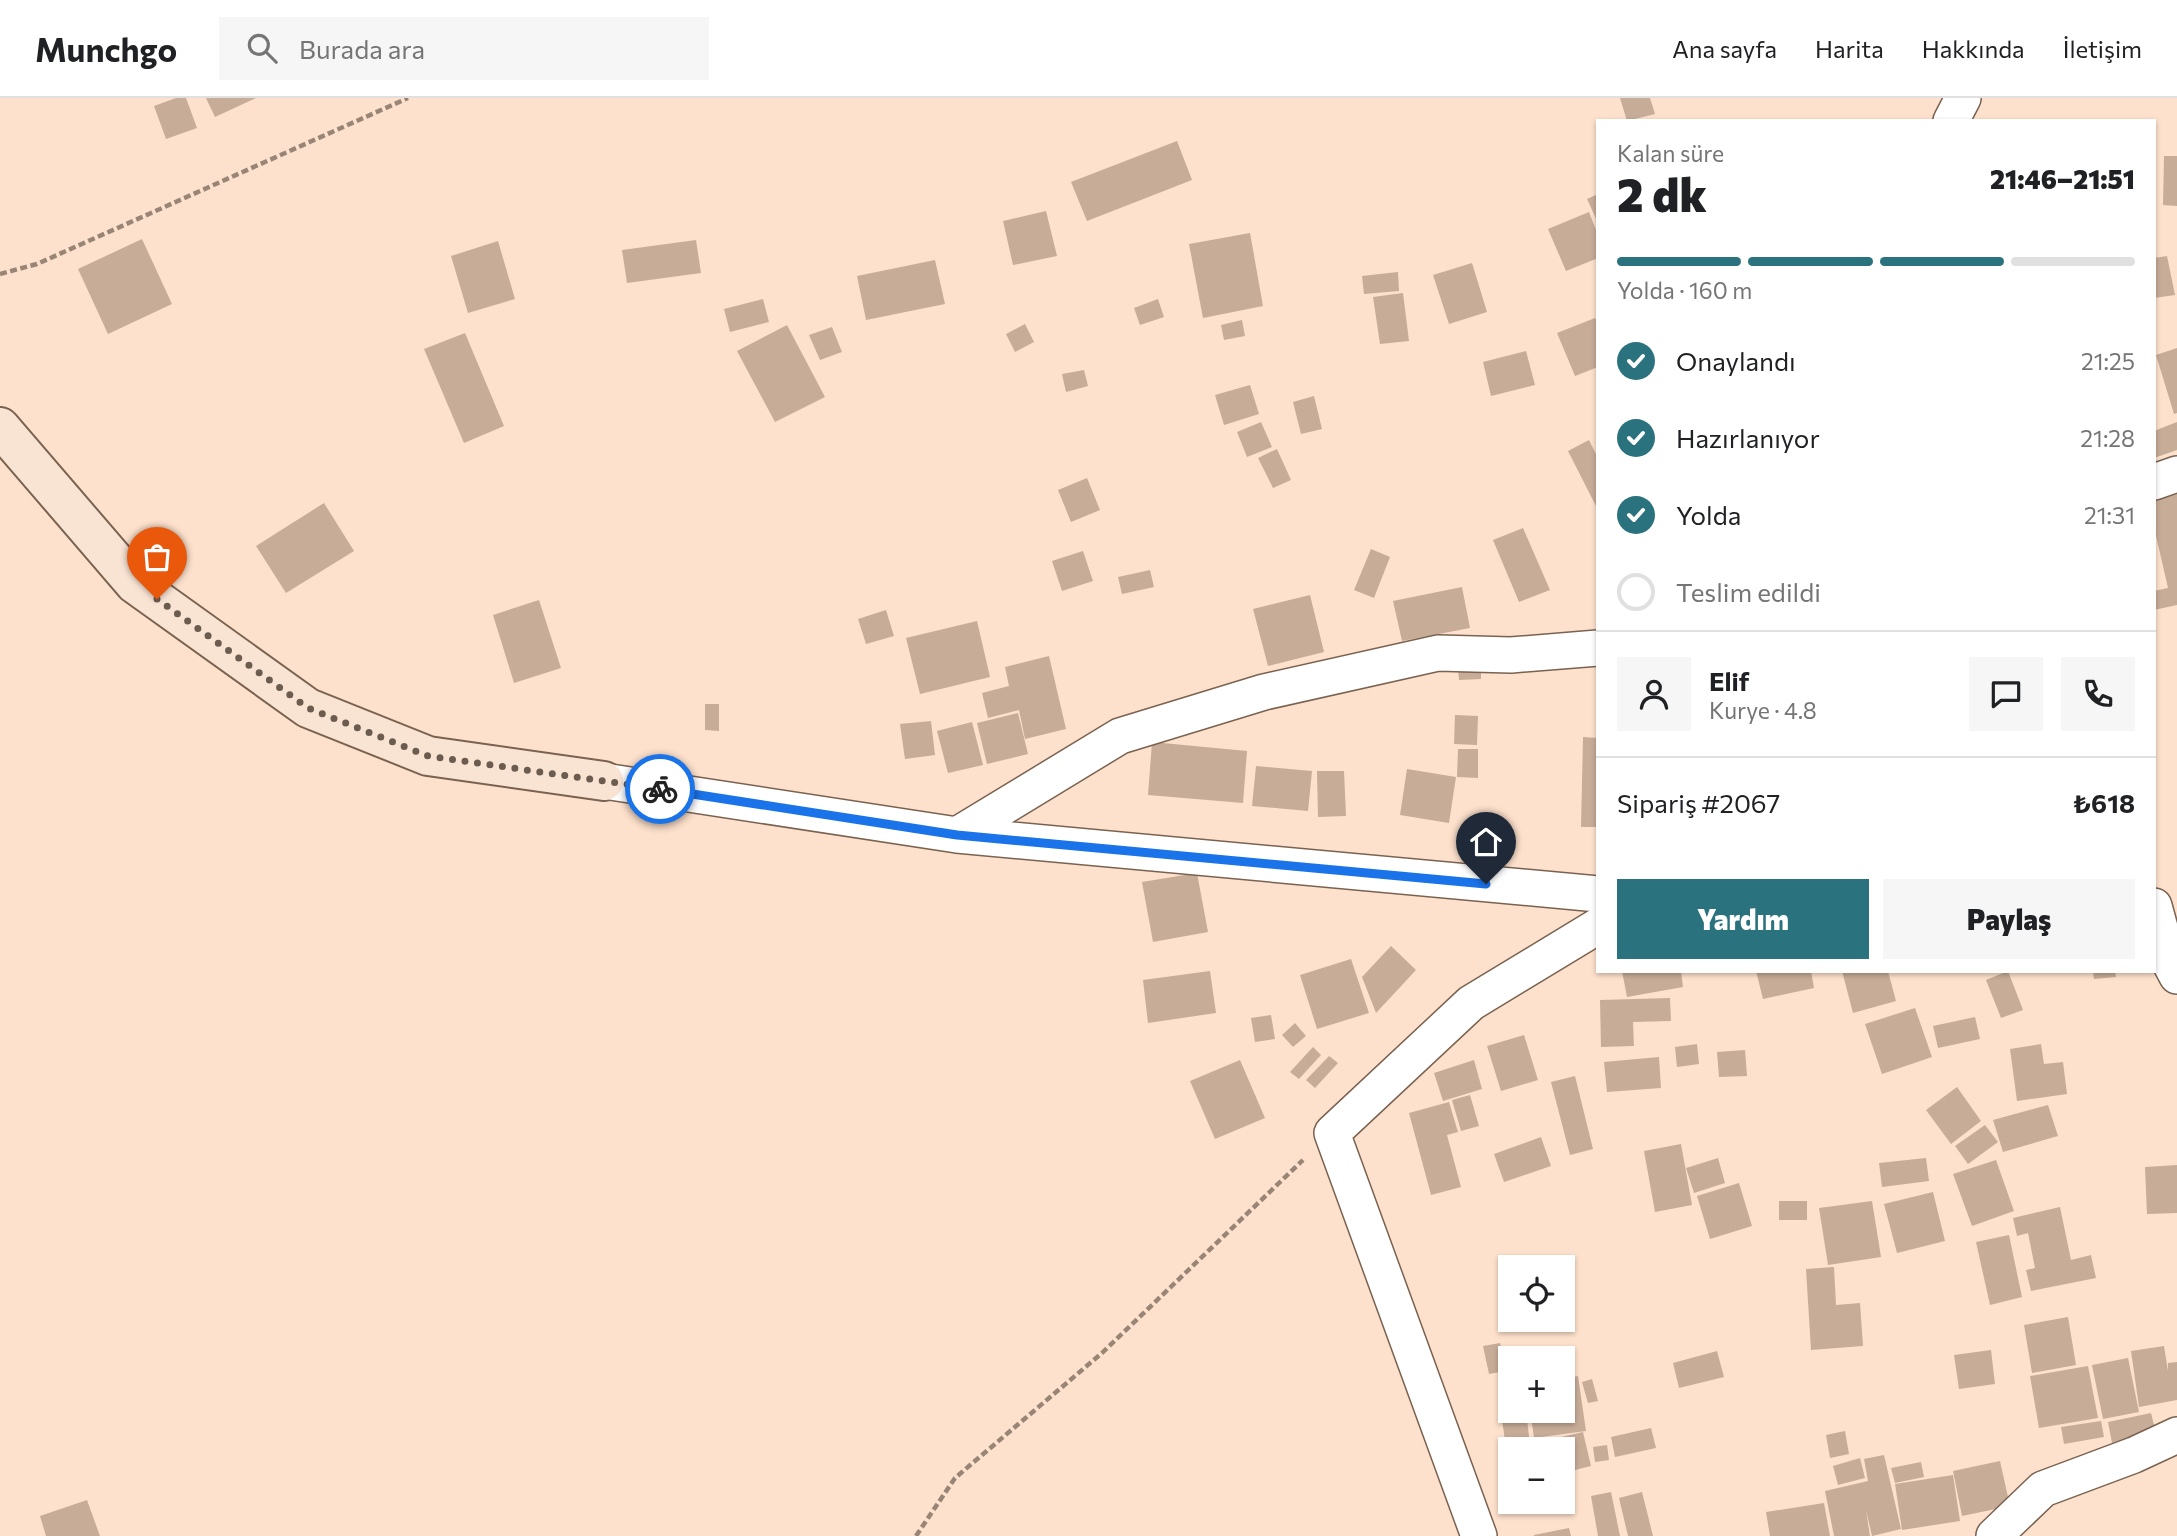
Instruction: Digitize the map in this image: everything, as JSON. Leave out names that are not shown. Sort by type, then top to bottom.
[{"type":"street","points":[[1952,119],[1963,98]]},
{"type":"street","points":[[0,427],[135,584],[308,708],[428,756],[957,835],[1596,894]]},
{"type":"street","points":[[2156,481],[2177,474]]},
{"type":"street","points":[[957,835],[1120,736],[1264,692],[1438,653],[1511,656],[1596,648]]},
{"type":"street","points":[[2156,913],[2169,961],[2177,976]]},
{"type":"street","points":[[1479,1536],[1332,1133],[1471,1003],[1596,927]]},
{"type":"street","points":[[1994,1536],[2043,1489],[2134,1455],[2177,1435]]},
{"type":"path","points":[[0,274],[37,264],[408,98]]},
{"type":"path","points":[[916,1536],[955,1478],[1102,1353],[1332,1133]]},
{"type":"building","points":[[176,98],[186,98],[197,128],[166,139],[154,106]]},
{"type":"building","points":[[206,98],[256,98],[215,117]]},
{"type":"building","points":[[1620,98],[1650,98],[1655,114],[1626,119]]},
{"type":"building","points":[[1177,141],[1192,180],[1087,221],[1071,182]]},
{"type":"building","points":[[2164,156],[2177,156],[2177,206],[2163,205]]},
{"type":"building","points":[[1596,195],[1596,219],[1587,199]]},
{"type":"building","points":[[1046,211],[1057,256],[1013,265],[1003,221]]},
{"type":"building","points":[[1589,212],[1596,230],[1596,259],[1566,271],[1548,229]]},
{"type":"building","points":[[1250,233],[1263,306],[1203,318],[1189,244]]},
{"type":"building","points":[[142,239],[172,304],[108,334],[78,269]]},
{"type":"building","points":[[696,240],[701,273],[627,283],[622,250]]},
{"type":"building","points":[[498,241],[515,299],[468,313],[451,256]]},
{"type":"building","points":[[2167,256],[2175,295],[2156,298],[2156,258]]},
{"type":"building","points":[[935,260],[945,304],[866,320],[857,276]]},
{"type":"building","points":[[1472,263],[1487,312],[1449,324],[1433,275]]},
{"type":"building","points":[[1398,272],[1399,291],[1364,294],[1362,276]]},
{"type":"building","points":[[1403,293],[1409,341],[1380,344],[1373,297]]},
{"type":"building","points":[[763,299],[769,322],[730,332],[724,309]]},
{"type":"building","points":[[1158,299],[1164,317],[1140,325],[1134,308]]},
{"type":"building","points":[[1595,318],[1596,368],[1575,376],[1557,333]]},
{"type":"building","points":[[1242,320],[1245,336],[1224,340],[1221,325]]},
{"type":"building","points":[[1025,324],[1034,342],[1015,352],[1006,334]]},
{"type":"building","points":[[787,325],[825,397],[775,422],[737,351]]},
{"type":"building","points":[[832,327],[842,352],[820,360],[809,335]]},
{"type":"building","points":[[465,333],[504,426],[464,443],[424,349]]},
{"type":"building","points":[[2177,348],[2177,413],[2174,414],[2156,355]]},
{"type":"building","points":[[1526,351],[1535,385],[1491,396],[1483,362]]},
{"type":"building","points":[[1084,370],[1088,386],[1066,392],[1062,374]]},
{"type":"building","points":[[1250,385],[1259,414],[1224,425],[1215,395]]},
{"type":"building","points":[[1314,396],[1322,429],[1301,434],[1293,402]]},
{"type":"building","points":[[1261,422],[1272,447],[1247,457],[1237,432]]},
{"type":"building","points":[[2177,422],[2177,450],[2156,457],[2156,430]]},
{"type":"building","points":[[1589,440],[1596,454],[1596,506],[1568,451]]},
{"type":"building","points":[[1277,449],[1291,480],[1273,488],[1258,458]]},
{"type":"building","points":[[1087,478],[1100,510],[1071,522],[1058,490]]},
{"type":"building","points":[[2177,486],[2177,605],[2156,610],[2156,591],[2168,588],[2156,536],[2156,491]]},
{"type":"building","points":[[324,503],[354,551],[286,593],[256,546]]},
{"type":"building","points":[[1523,528],[1550,590],[1519,602],[1493,540]]},
{"type":"building","points":[[1371,549],[1390,557],[1374,598],[1354,590]]},
{"type":"building","points":[[1083,551],[1093,581],[1062,591],[1052,561]]},
{"type":"building","points":[[1150,570],[1154,587],[1122,594],[1118,577]]},
{"type":"building","points":[[1462,587],[1470,628],[1402,641],[1393,601]]},
{"type":"building","points":[[1310,595],[1324,652],[1268,666],[1253,609]]},
{"type":"building","points":[[539,600],[561,668],[514,683],[493,615]]},
{"type":"building","points":[[886,610],[894,636],[866,644],[858,619]]},
{"type":"building","points":[[977,621],[990,677],[920,694],[906,638]]},
{"type":"building","points":[[1049,656],[1066,729],[1025,739],[1019,710],[988,718],[982,693],[1009,686],[1005,667]]},
{"type":"building","points":[[1481,657],[1481,679],[1459,680],[1457,658]]},
{"type":"building","points":[[705,704],[719,704],[719,731],[705,730]]},
{"type":"building","points":[[1018,713],[1028,754],[987,764],[977,723]]},
{"type":"building","points":[[1455,715],[1478,716],[1477,745],[1454,744]]},
{"type":"building","points":[[931,721],[935,755],[905,759],[900,724]]},
{"type":"building","points":[[972,722],[983,765],[948,773],[937,731]]},
{"type":"building","points":[[1583,737],[1596,738],[1596,827],[1581,827]]},
{"type":"building","points":[[1152,742],[1247,751],[1243,803],[1148,795]]},
{"type":"building","points":[[1458,749],[1478,749],[1478,778],[1457,777]]},
{"type":"building","points":[[1256,766],[1312,771],[1308,811],[1252,806]]},
{"type":"building","points":[[1407,769],[1456,777],[1449,823],[1400,815]]},
{"type":"building","points":[[1317,771],[1344,771],[1346,816],[1318,817]]},
{"type":"building","points":[[1197,873],[1208,932],[1153,942],[1142,882]]},
{"type":"building","points":[[1391,946],[1416,970],[1376,1013],[1362,977]]},
{"type":"building","points":[[1351,959],[1369,1013],[1317,1029],[1300,975]]},
{"type":"building","points":[[1210,971],[1216,1013],[1148,1023],[1143,980]]},
{"type":"building","points":[[1622,973],[1681,973],[1683,987],[1627,997]]},
{"type":"building","points":[[1756,973],[1811,973],[1814,988],[1763,999]]},
{"type":"building","points":[[1843,973],[1889,973],[1896,1001],[1853,1013]]},
{"type":"building","points":[[2009,973],[2023,1010],[2001,1018],[1986,980]]},
{"type":"building","points":[[2093,973],[2115,973],[2116,977],[2094,979]]},
{"type":"building","points":[[1670,998],[1671,1021],[1633,1022],[1634,1046],[1601,1047],[1600,1000]]},
{"type":"building","points":[[1915,1008],[1932,1057],[1882,1074],[1865,1024]]},
{"type":"building","points":[[1271,1015],[1275,1039],[1255,1042],[1251,1018]]},
{"type":"building","points":[[1975,1017],[1980,1039],[1938,1048],[1933,1026]]},
{"type":"building","points":[[1295,1023],[1306,1036],[1293,1047],[1282,1035]]},
{"type":"building","points":[[1524,1035],[1538,1080],[1501,1091],[1487,1046]]},
{"type":"building","points":[[1697,1044],[1699,1064],[1677,1067],[1675,1047]]},
{"type":"building","points":[[2041,1044],[2044,1064],[2063,1062],[2067,1094],[2017,1101],[2010,1049]]},
{"type":"building","points":[[1313,1047],[1321,1055],[1299,1079],[1290,1072]]},
{"type":"building","points":[[1745,1050],[1747,1076],[1719,1077],[1717,1052]]},
{"type":"building","points":[[1329,1056],[1338,1063],[1315,1088],[1306,1080]]},
{"type":"building","points":[[1659,1057],[1661,1088],[1607,1092],[1604,1062]]},
{"type":"building","points":[[1240,1060],[1265,1118],[1215,1139],[1190,1081]]},
{"type":"building","points":[[1474,1060],[1482,1089],[1443,1101],[1434,1073]]},
{"type":"building","points":[[1575,1076],[1593,1149],[1570,1155],[1551,1082]]},
{"type":"building","points":[[1957,1087],[1981,1121],[1951,1144],[1926,1110]]},
{"type":"building","points":[[1470,1095],[1479,1126],[1461,1131],[1452,1100]]},
{"type":"building","points":[[1449,1102],[1458,1132],[1447,1135],[1461,1187],[1431,1195],[1409,1113]]},
{"type":"building","points":[[2048,1105],[2058,1136],[2003,1152],[1993,1120]]},
{"type":"building","points":[[1985,1125],[1998,1142],[1968,1164],[1955,1146]]},
{"type":"building","points":[[1541,1137],[1551,1166],[1504,1182],[1494,1154]]},
{"type":"building","points":[[1681,1144],[1692,1205],[1655,1212],[1644,1151]]},
{"type":"building","points":[[1718,1158],[1725,1183],[1694,1193],[1686,1168]]},
{"type":"building","points":[[1926,1158],[1929,1181],[1882,1187],[1879,1163]]},
{"type":"building","points":[[1996,1160],[2014,1211],[1972,1226],[1953,1174]]},
{"type":"building","points":[[2177,1165],[2177,1213],[2147,1214],[2145,1167]]},
{"type":"building","points":[[1739,1183],[1752,1226],[1710,1239],[1697,1196]]},
{"type":"building","points":[[1933,1192],[1945,1241],[1897,1253],[1884,1204]]},
{"type":"building","points":[[1779,1201],[1807,1201],[1807,1220],[1779,1220]]},
{"type":"building","points":[[1872,1201],[1881,1257],[1828,1265],[1819,1208]]},
{"type":"building","points":[[2060,1207],[2071,1260],[2091,1255],[2096,1278],[2031,1291],[2026,1270],[2035,1268],[2028,1233],[2017,1236],[2013,1218]]},
{"type":"building","points":[[2009,1235],[2022,1297],[1990,1305],[1976,1242]]},
{"type":"building","points":[[1834,1267],[1836,1305],[1860,1303],[1863,1346],[1811,1350],[1806,1269]]},
{"type":"building","points":[[2068,1317],[2076,1365],[2032,1373],[2024,1325]]},
{"type":"building","points":[[1500,1343],[1498,1372],[1489,1374],[1483,1346]]},
{"type":"building","points":[[2164,1346],[2168,1371],[2168,1363],[2177,1362],[2177,1400],[2139,1407],[2131,1351]]},
{"type":"building","points":[[1991,1350],[1995,1384],[1959,1389],[1954,1355]]},
{"type":"building","points":[[1717,1351],[1724,1377],[1679,1388],[1673,1363]]},
{"type":"building","points":[[2128,1358],[2139,1412],[2103,1419],[2092,1365]]},
{"type":"building","points":[[2088,1366],[2098,1418],[2039,1428],[2030,1376]]},
{"type":"building","points":[[1578,1376],[1586,1431],[1534,1437],[1532,1423],[1575,1423],[1575,1377]]},
{"type":"building","points":[[1592,1379],[1598,1401],[1588,1403],[1582,1382]]},
{"type":"building","points":[[2151,1413],[2156,1433],[2112,1443],[2108,1422]]},
{"type":"building","points":[[2101,1421],[2104,1437],[2064,1444],[2061,1427]]},
{"type":"building","points":[[1503,1423],[1527,1423],[1529,1437],[1504,1437]]},
{"type":"building","points":[[1651,1428],[1656,1448],[1615,1457],[1611,1437]]},
{"type":"building","points":[[1845,1431],[1849,1454],[1830,1458],[1826,1435]]},
{"type":"building","points":[[1583,1432],[1591,1466],[1575,1470],[1575,1437],[1561,1437]]},
{"type":"building","points":[[1607,1445],[1609,1460],[1595,1462],[1593,1447]]},
{"type":"building","points":[[1884,1455],[1901,1529],[1872,1536],[1866,1510],[1870,1536],[1834,1536],[1825,1491],[1868,1481],[1864,1459]]},
{"type":"building","points":[[1860,1458],[1865,1478],[1838,1485],[1833,1466]]},
{"type":"building","points":[[2000,1461],[2010,1506],[1962,1516],[1953,1471]]},
{"type":"building","points":[[1921,1462],[1924,1477],[1895,1483],[1891,1468]]},
{"type":"building","points":[[1953,1475],[1960,1521],[1902,1530],[1895,1484]]},
{"type":"building","points":[[1611,1492],[1620,1536],[1598,1536],[1591,1496]]},
{"type":"building","points":[[1642,1492],[1653,1536],[1628,1536],[1619,1498]]},
{"type":"building","points":[[87,1500],[100,1536],[46,1536],[40,1516]]},
{"type":"building","points":[[1824,1503],[1830,1536],[1770,1536],[1766,1512]]},
{"type":"building","points":[[1569,1528],[1571,1536],[1534,1536],[1534,1535]]},
{"type":"way so far","points":[[157,599],[308,708],[428,756],[660,789]]},
{"type":"route","points":[[660,789],[957,835],[1486,884]]}]
